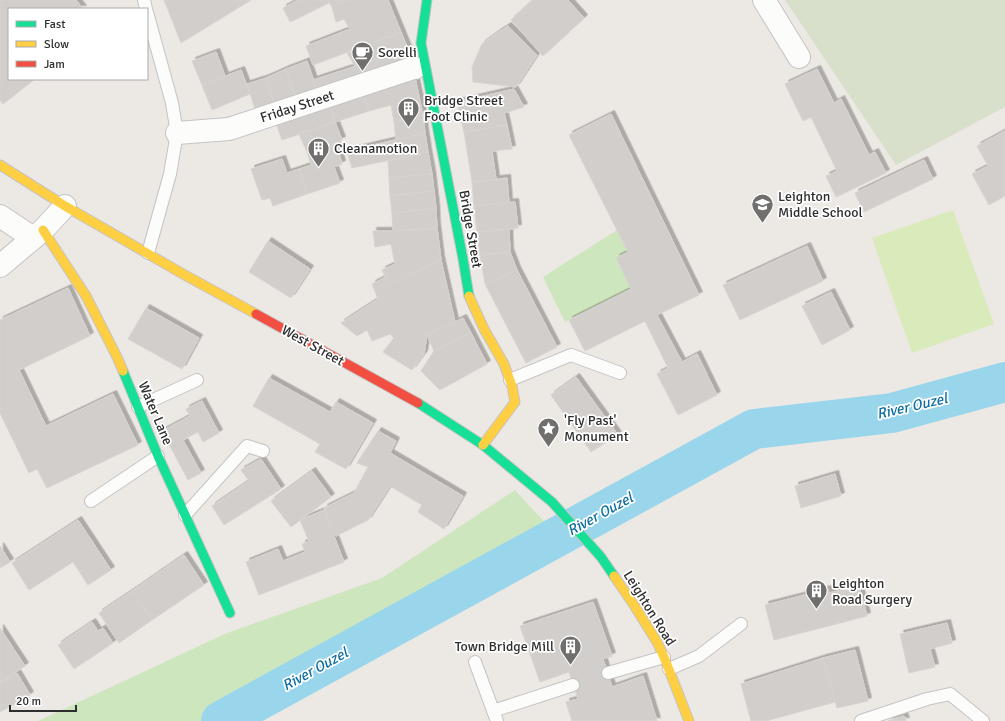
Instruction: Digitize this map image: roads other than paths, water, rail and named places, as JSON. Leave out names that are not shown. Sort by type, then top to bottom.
[{"type":"street","name":"Bridge Street","points":[[428,0],[426,3],[421,43],[463,259],[468,294],[484,329],[504,364],[512,386],[515,402],[483,445]]},
{"type":"street","points":[[764,0],[800,57]]},
{"type":"street","name":"Friday Street","points":[[177,133],[229,129],[416,68]]},
{"type":"street","name":"West Street","points":[[0,165],[65,206],[190,278],[424,406],[483,445],[552,502],[601,557]]},
{"type":"street","points":[[0,266],[38,234],[65,206]]},
{"type":"street","points":[[0,216],[38,234]]},
{"type":"street","name":"Water Lane","points":[[38,234],[86,296],[117,357],[158,456],[230,613]]},
{"type":"street","name":"Leighton Road","points":[[601,557],[657,642],[689,721]]},
{"type":"lane","points":[[148,14],[172,103],[177,133],[170,174],[148,253]]},
{"type":"lane","points":[[510,380],[571,355],[620,373]]},
{"type":"lane","points":[[138,407],[197,380]]},
{"type":"lane","points":[[185,515],[247,446],[263,451]]},
{"type":"lane","points":[[91,501],[158,456]]},
{"type":"lane","points":[[669,669],[699,656],[741,624]]},
{"type":"lane","points":[[608,673],[664,657]]},
{"type":"lane","points":[[475,662],[495,716],[573,685]]},
{"type":"lane","points":[[861,721],[926,700],[950,694],[983,721]]},
{"type":"waterway","name":"River Ouzel","points":[[221,721],[754,429],[892,413],[1005,382]]},
{"type":"place","name":"Sorelli","points":[[362,72]]},
{"type":"place","name":"Bridge Street Foot Clinic","points":[[409,128]]},
{"type":"place","name":"Cleanamotion","points":[[318,168]]},
{"type":"place","name":"Leighton Middle School","points":[[762,224]]},
{"type":"place","name":"'Fly Past' Monument","points":[[549,448]]},
{"type":"place","name":"Leighton Road Surgery","points":[[816,610]]},
{"type":"place","name":"Town Bridge Mill","points":[[570,666]]}]
